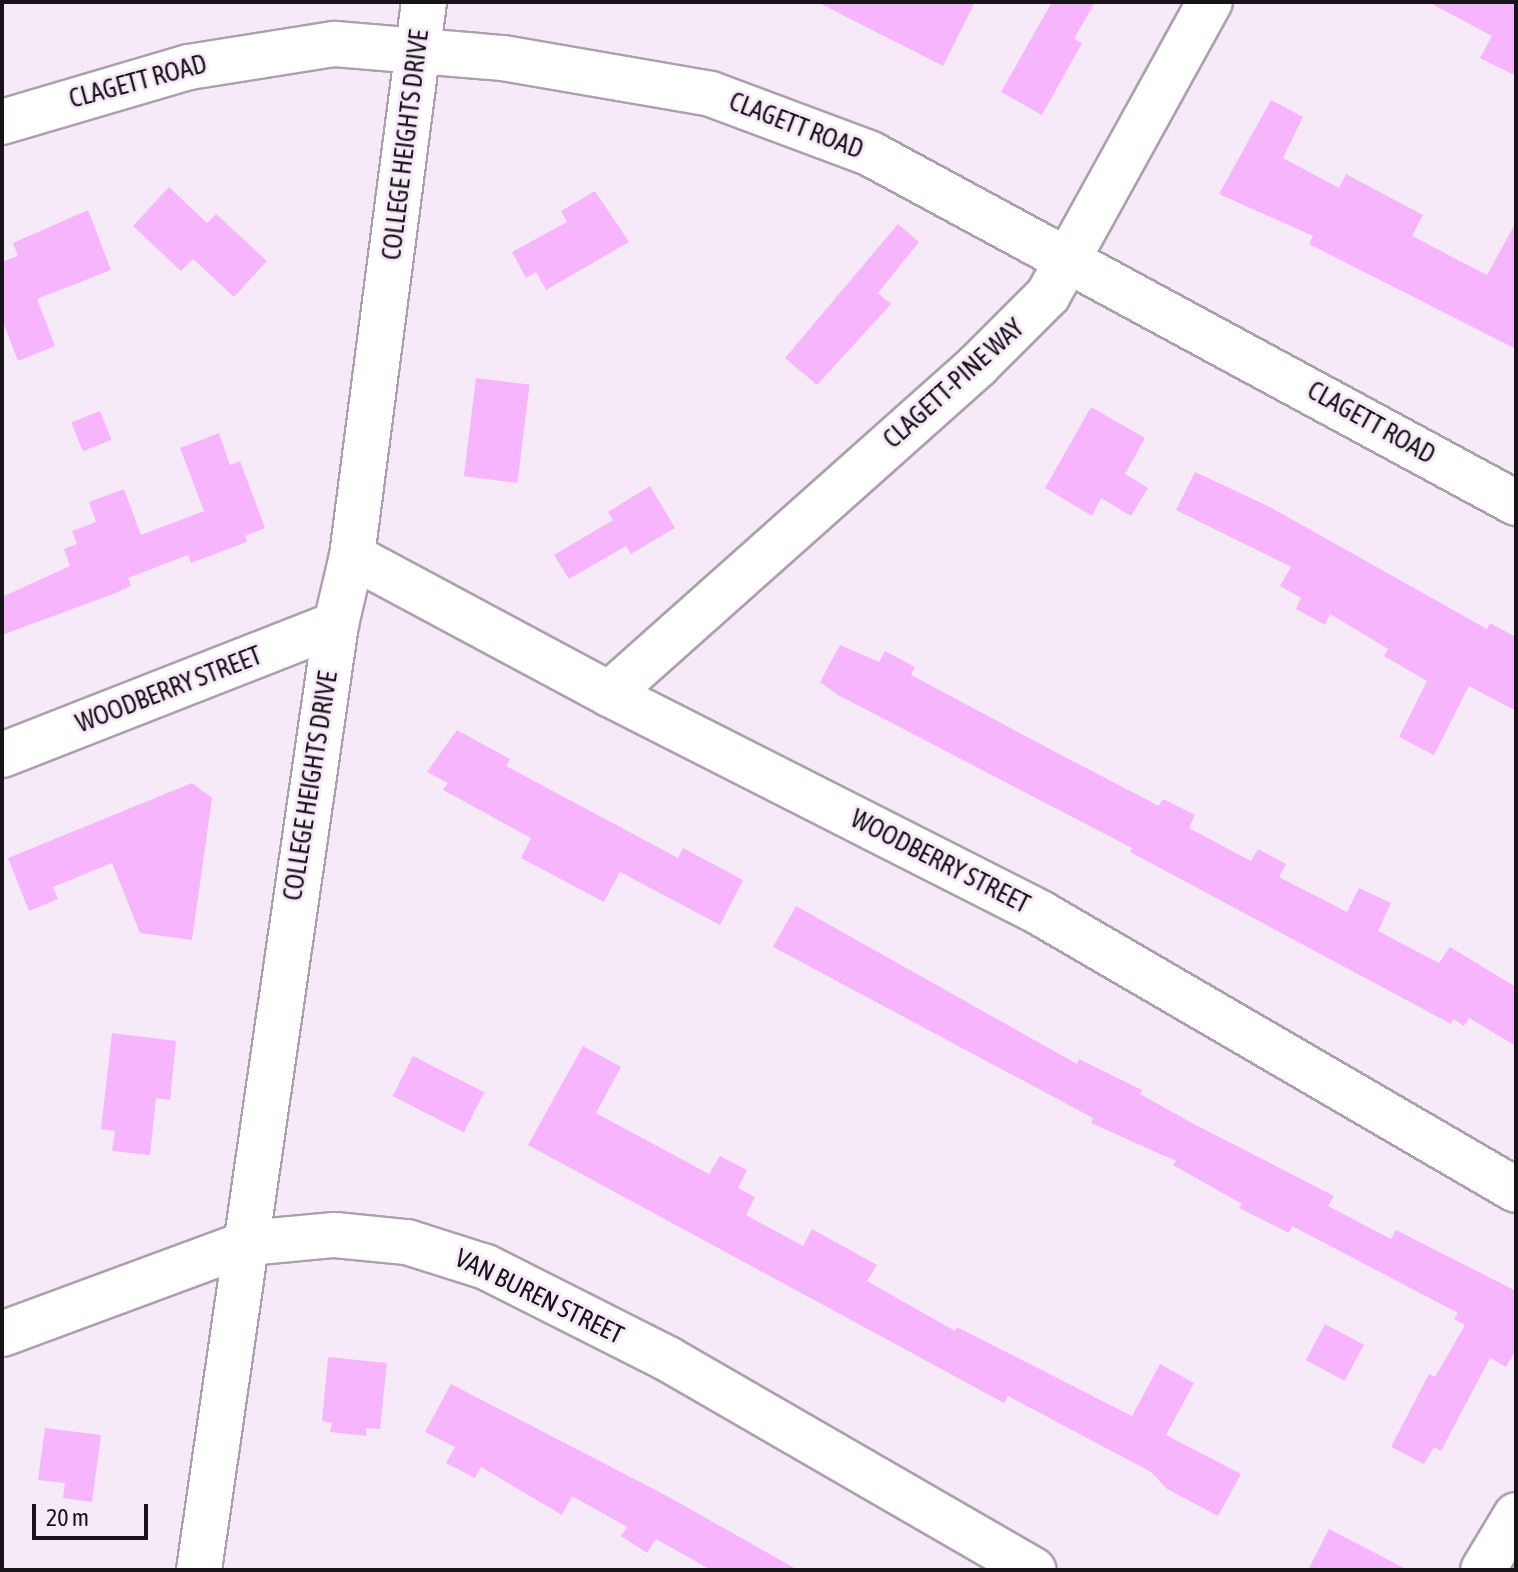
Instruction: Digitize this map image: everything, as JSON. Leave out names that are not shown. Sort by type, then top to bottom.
[{"type":"street","name":"COLLEGE HEIGHTS DRIVE","points":[[199,1570],[336,624],[352,556],[403,177],[415,52],[424,2]]},
{"type":"street","name":"CLAGETT-PINE WAY","points":[[609,694],[1011,333],[1048,295],[1210,2]]},
{"type":"street","name":"CLAGETT ROAD","points":[[2,122],[83,94],[271,51],[335,44],[563,66],[711,94],[869,153],[1070,259],[1516,503]]},
{"type":"street","name":"WOODBERRY STREET","points":[[352,556],[609,694],[1042,914],[1516,1190]]},
{"type":"street","name":"WOODBERRY STREET","points":[[2,755],[336,624]]},
{"type":"street","name":"VAN BUREN STREET","points":[[2,1334],[248,1243],[361,1236],[407,1242],[472,1261],[668,1359],[1034,1570]]},
{"type":"street","points":[[1483,1570],[1516,1515]]},
{"type":"building","points":[[817,2],[975,2],[943,66]]},
{"type":"building","points":[[1052,2],[1095,2],[1074,39],[1082,43],[1042,115],[1001,92]]},
{"type":"building","points":[[1428,2],[1516,2],[1516,76],[1480,58],[1492,36]]},
{"type":"building","points":[[1271,100],[1303,117],[1283,158],[1339,188],[1346,174],[1423,215],[1412,236],[1487,275],[1516,222],[1516,349],[1309,244],[1313,236],[1219,194]]},
{"type":"building","points":[[169,187],[207,223],[216,214],[267,261],[234,297],[193,259],[181,271],[133,226]]},
{"type":"building","points":[[595,191],[629,242],[546,290],[536,272],[526,278],[512,252],[567,222],[561,211]]},
{"type":"building","points":[[88,210],[111,270],[37,299],[55,346],[18,361],[2,319],[2,262],[18,256],[13,243]]},
{"type":"building","points":[[898,224],[919,242],[878,293],[891,304],[817,385],[785,358]]},
{"type":"building","points":[[476,378],[530,385],[518,483],[464,476]]},
{"type":"building","points":[[1091,407],[1145,438],[1125,474],[1148,488],[1131,516],[1101,498],[1092,516],[1045,488]]},
{"type":"building","points":[[100,411],[112,440],[83,451],[71,423]]},
{"type":"building","points":[[219,433],[230,465],[240,461],[265,528],[245,536],[247,542],[191,563],[188,555],[128,578],[131,586],[113,594],[2,635],[2,597],[70,566],[64,549],[77,544],[72,531],[96,522],[89,502],[124,489],[141,535],[204,511],[180,448]]},
{"type":"building","points":[[1195,472],[1268,506],[1487,629],[1490,623],[1516,637],[1516,711],[1469,686],[1434,755],[1399,737],[1427,681],[1384,656],[1388,649],[1330,614],[1325,625],[1296,609],[1301,598],[1280,586],[1291,567],[1176,510]]},
{"type":"building","points":[[650,486],[675,528],[631,554],[626,546],[569,579],[554,555],[613,520],[608,512]]},
{"type":"building","points":[[840,645],[879,662],[885,651],[915,667],[911,675],[1065,757],[1159,806],[1163,799],[1195,815],[1189,828],[1251,861],[1258,849],[1286,864],[1279,877],[1347,912],[1359,888],[1391,903],[1378,931],[1439,963],[1450,947],[1516,987],[1516,1046],[1469,1018],[1464,1026],[1453,1019],[1451,1024],[1130,852],[1132,848],[838,695],[820,682]]},
{"type":"building","points":[[457,730],[510,759],[506,766],[678,858],[683,848],[743,880],[720,925],[620,872],[604,902],[521,858],[531,838],[443,790],[448,783],[427,772]]},
{"type":"building","points":[[192,783],[212,798],[192,940],[140,933],[112,863],[53,887],[58,899],[29,911],[8,858]]},
{"type":"building","points":[[796,906],[1077,1064],[1079,1059],[1142,1090],[1140,1094],[1194,1124],[1334,1196],[1328,1206],[1391,1239],[1396,1230],[1516,1291],[1516,1350],[1506,1367],[1490,1358],[1441,1451],[1434,1447],[1424,1464],[1391,1447],[1429,1374],[1435,1377],[1465,1325],[1454,1319],[1458,1313],[1292,1226],[1289,1233],[1239,1208],[1242,1204],[1173,1165],[1176,1161],[1091,1123],[1093,1118],[773,947]]},
{"type":"building","points":[[112,1033],[176,1041],[170,1100],[156,1098],[150,1155],[112,1151],[115,1131],[101,1129]]},
{"type":"building","points":[[583,1046],[621,1067],[596,1113],[709,1174],[720,1156],[747,1170],[738,1188],[755,1197],[746,1215],[803,1246],[812,1229],[877,1265],[867,1281],[955,1331],[957,1327],[1132,1416],[1160,1364],[1194,1383],[1166,1435],[1241,1474],[1218,1516],[1167,1489],[1151,1472],[1008,1396],[1004,1403],[528,1145]]},
{"type":"building","points":[[413,1056],[484,1092],[464,1132],[393,1096]]},
{"type":"building","points":[[1325,1324],[1364,1345],[1345,1381],[1306,1360]]},
{"type":"building","points":[[328,1357],[387,1363],[380,1429],[366,1428],[366,1436],[330,1432],[332,1423],[322,1421]]},
{"type":"building","points":[[451,1384],[667,1496],[798,1570],[711,1570],[656,1539],[647,1553],[621,1536],[627,1527],[572,1496],[562,1515],[481,1467],[475,1478],[446,1463],[455,1447],[425,1432]]},
{"type":"building","points":[[45,1428],[101,1435],[92,1502],[63,1498],[65,1483],[38,1480]]},
{"type":"building","points":[[1329,1529],[1408,1570],[1308,1570]]}]
